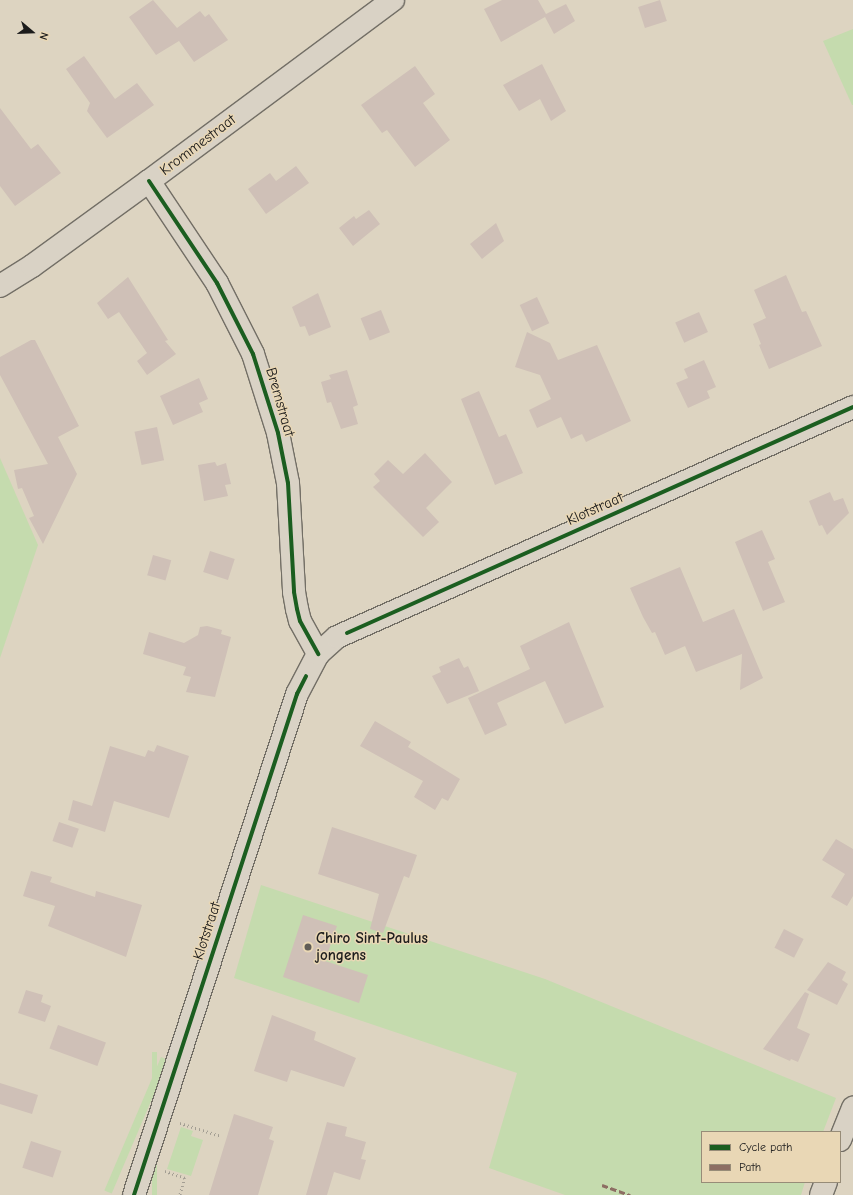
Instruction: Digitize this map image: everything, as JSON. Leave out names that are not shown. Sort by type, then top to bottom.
[{"type":"street","name":"Krommestraat","points":[[0,286],[32,266],[150,181],[393,0]]},
{"type":"street","name":"Bremstraat","points":[[150,181],[218,283],[253,354],[278,433],[288,483],[296,603],[300,621],[318,654]]},
{"type":"street","name":"Klotstraat","points":[[134,1195],[297,694],[318,654],[337,637],[853,407]]},
{"type":"street","points":[[841,1137],[853,1107]]},
{"type":"street","points":[[821,1195],[826,1183]]},
{"type":"path","points":[[182,1124],[221,1136]]},
{"type":"path","points":[[167,1172],[185,1178],[180,1195]]},
{"type":"green space","points":[[853,29],[853,105],[852,105],[823,41]]},
{"type":"green space","points":[[0,458],[38,545],[0,658]]},
{"type":"green space","points":[[261,885],[545,979],[836,1098],[823,1131],[701,1131],[701,1183],[805,1183],[801,1195],[565,1195],[489,1168],[517,1073],[234,978]]},
{"type":"green space","points":[[152,1052],[157,1052],[157,1195],[152,1195]]},
{"type":"green space","points":[[161,1057],[168,1060],[112,1194],[104,1190]]},
{"type":"green space","points":[[181,1127],[193,1131],[191,1136],[203,1140],[191,1176],[167,1169]]},
{"type":"building","points":[[153,0],[177,28],[200,11],[205,17],[209,14],[228,40],[194,62],[179,41],[156,55],[129,17]]},
{"type":"building","points":[[502,0],[538,0],[546,14],[566,4],[575,21],[554,34],[545,17],[501,42],[484,9]]},
{"type":"building","points":[[660,0],[667,21],[645,28],[638,7]]},
{"type":"building","points":[[84,56],[115,99],[137,83],[154,105],[107,138],[87,111],[90,103],[66,69]]},
{"type":"building","points":[[542,64],[566,111],[551,121],[540,99],[519,111],[503,85]]},
{"type":"building","points":[[415,66],[435,94],[423,103],[450,140],[415,167],[387,130],[382,133],[361,105]]},
{"type":"building","points":[[0,108],[31,149],[38,144],[61,173],[15,206],[0,186]]},
{"type":"building","points":[[296,166],[309,183],[266,214],[248,189],[270,173],[276,181]]},
{"type":"building","points":[[369,210],[380,224],[353,246],[339,228],[354,216],[356,219]]},
{"type":"building","points":[[496,223],[504,241],[482,259],[470,244]]},
{"type":"building","points":[[786,275],[802,312],[806,311],[822,346],[769,369],[759,345],[761,344],[753,324],[766,318],[754,290]]},
{"type":"building","points":[[128,277],[168,340],[165,341],[176,354],[147,375],[137,361],[147,353],[119,312],[108,319],[97,303]]},
{"type":"building","points":[[318,293],[331,327],[309,336],[305,326],[300,327],[292,307]]},
{"type":"building","points":[[537,297],[549,323],[532,331],[520,305]]},
{"type":"building","points":[[381,310],[390,332],[370,340],[361,318]]},
{"type":"building","points":[[699,312],[708,332],[684,343],[675,323]]},
{"type":"building","points":[[527,332],[550,343],[558,360],[597,345],[631,421],[586,442],[582,434],[571,439],[561,417],[537,428],[529,410],[551,399],[540,375],[515,367]]},
{"type":"building","points":[[31,340],[35,340],[79,426],[58,437],[77,474],[43,544],[29,518],[34,516],[22,488],[18,489],[14,470],[48,464],[0,375],[0,357]]},
{"type":"building","points":[[704,360],[716,387],[707,391],[710,398],[688,408],[676,383],[688,378],[684,369]]},
{"type":"building","points":[[347,370],[358,405],[353,407],[358,424],[341,429],[331,402],[327,403],[321,382],[331,379],[329,375]]},
{"type":"building","points":[[199,378],[208,399],[199,403],[203,412],[173,425],[160,396]]},
{"type":"building","points":[[479,391],[499,437],[506,434],[523,473],[495,485],[461,399]]},
{"type":"building","points":[[157,427],[164,460],[142,465],[135,432]]},
{"type":"building","points":[[425,453],[452,482],[426,508],[439,522],[423,537],[373,487],[380,481],[374,474],[388,460],[403,474]]},
{"type":"building","points":[[215,462],[217,466],[226,463],[231,484],[225,485],[228,496],[204,501],[198,465]]},
{"type":"building","points":[[830,492],[834,501],[843,498],[849,513],[827,535],[822,525],[819,526],[809,501]]},
{"type":"building","points":[[762,530],[775,559],[768,562],[785,602],[763,611],[735,542]]},
{"type":"building","points":[[210,551],[235,559],[228,580],[203,572]]},
{"type":"building","points":[[153,555],[171,560],[165,580],[147,575]]},
{"type":"building","points":[[680,567],[703,622],[734,609],[763,678],[740,690],[742,654],[696,672],[685,646],[665,655],[655,632],[652,633],[643,617],[630,588]]},
{"type":"building","points":[[569,622],[604,707],[565,724],[545,681],[497,703],[507,725],[485,735],[468,698],[530,669],[520,646]]},
{"type":"building","points":[[207,626],[222,630],[221,634],[231,637],[215,697],[186,692],[191,677],[183,675],[186,667],[143,654],[149,632],[184,643],[198,635],[200,627]]},
{"type":"building","points":[[459,658],[464,668],[468,666],[479,691],[447,704],[432,676],[441,672],[439,667]]},
{"type":"building","points":[[375,721],[411,742],[408,747],[460,779],[448,801],[442,798],[435,810],[414,797],[423,781],[360,746]]},
{"type":"building","points":[[157,745],[189,756],[169,818],[114,801],[105,832],[68,820],[73,800],[92,806],[110,746],[145,757],[148,750],[154,752]]},
{"type":"building","points":[[59,822],[79,829],[72,848],[52,841]]},
{"type":"building","points":[[332,827],[417,855],[409,878],[404,876],[383,933],[370,929],[379,894],[318,874]]},
{"type":"building","points":[[836,839],[853,849],[853,896],[847,906],[831,897],[845,874],[822,860]]},
{"type":"building","points":[[31,871],[52,877],[50,882],[95,897],[96,891],[142,905],[126,957],[48,926],[55,906],[23,896]]},
{"type":"building","name":"Chiro Sint-Paulus jongens","points":[[303,915],[337,926],[325,961],[368,975],[359,1003],[283,977]]},
{"type":"building","points":[[784,929],[804,939],[794,958],[774,948]]},
{"type":"building","points":[[828,962],[846,972],[842,980],[848,984],[837,1005],[807,990]]},
{"type":"building","points":[[26,990],[43,995],[41,1002],[51,1006],[45,1022],[18,1013]]},
{"type":"building","points":[[805,992],[809,994],[797,1028],[810,1034],[798,1062],[791,1059],[790,1061],[763,1049]]},
{"type":"building","points":[[272,1015],[316,1032],[314,1040],[356,1058],[344,1087],[291,1070],[287,1082],[254,1071]]},
{"type":"building","points":[[58,1025],[106,1042],[97,1066],[49,1048]]},
{"type":"building","points":[[0,1083],[38,1095],[32,1114],[0,1104]]},
{"type":"building","points":[[234,1114],[273,1127],[269,1139],[274,1141],[258,1195],[209,1195]]},
{"type":"building","points":[[327,1122],[347,1127],[345,1136],[366,1142],[361,1159],[366,1160],[360,1180],[334,1172],[327,1195],[306,1195]]},
{"type":"building","points":[[31,1141],[61,1151],[53,1178],[22,1168]]},
{"type":"marked path","points":[[602,1185],[630,1195]]},
{"type":"cycle path","points":[[149,181],[217,283],[253,354],[278,433],[288,483],[294,592],[297,609],[300,621],[318,654]]},
{"type":"cycle path","points":[[347,633],[853,407]]},
{"type":"cycle path","points":[[134,1195],[297,694],[306,676]]},
{"type":"place","name":"Chiro Sint-Paulus jongens","points":[[308,947]]}]
